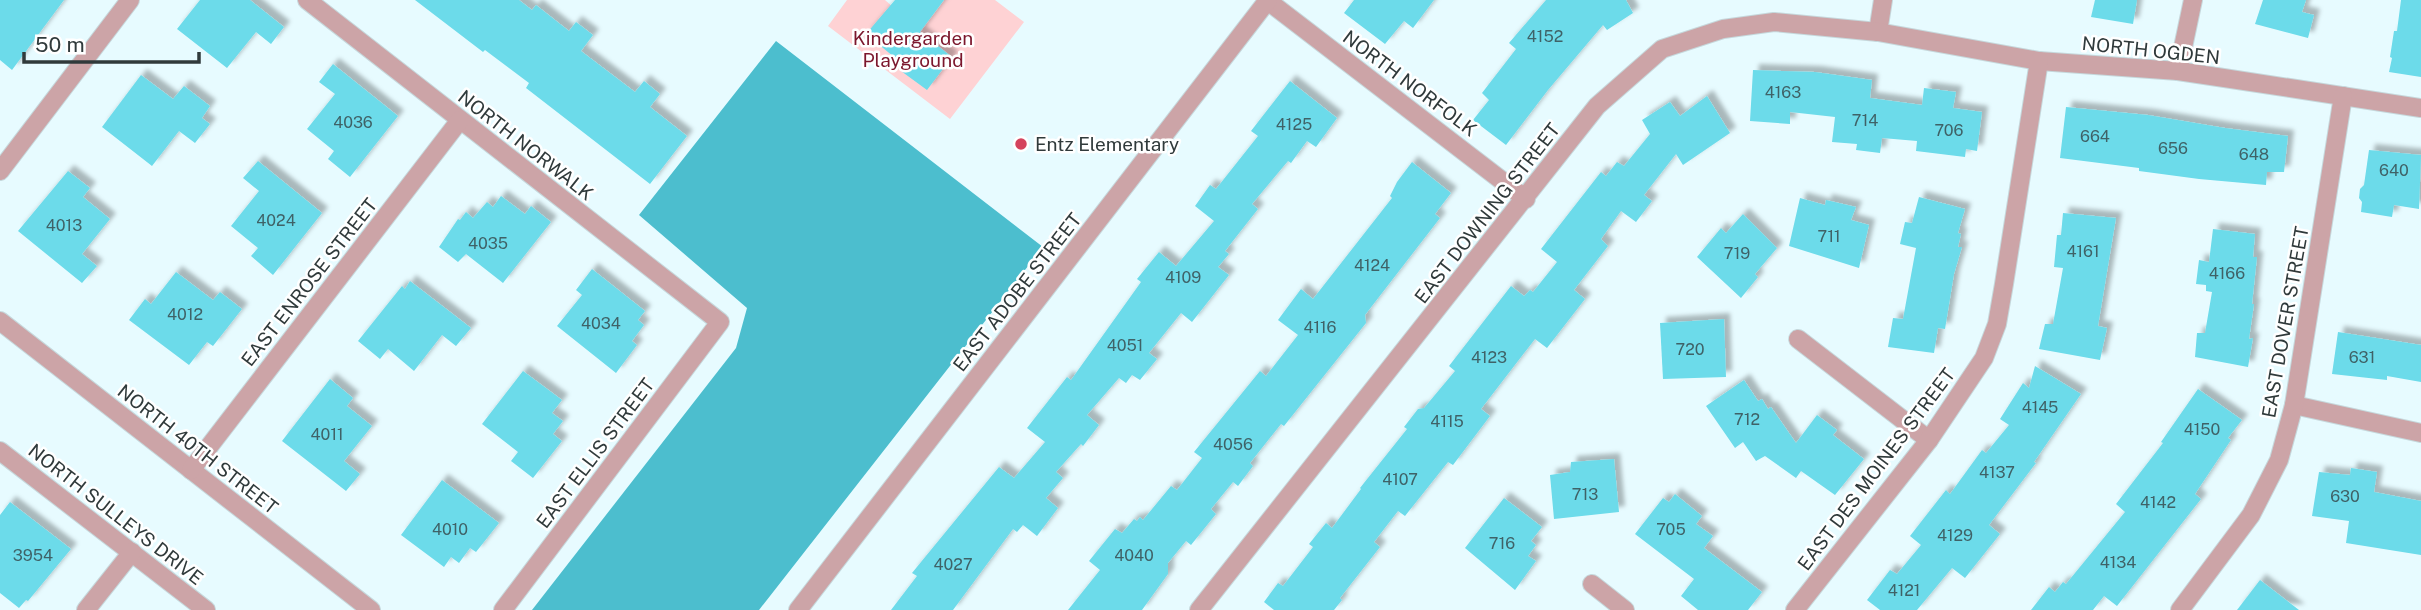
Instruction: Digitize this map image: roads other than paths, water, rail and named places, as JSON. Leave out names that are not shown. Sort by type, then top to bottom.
[{"type":"street","points":[[0,171],[130,0]]},
{"type":"street","name":"NORTH NORWALK","points":[[307,0],[720,322]]},
{"type":"street","name":"NORTH NORFOLK","points":[[1268,0],[1526,199]]},
{"type":"street","name":"EAST ADOBE STREET","points":[[798,610],[1268,0]]},
{"type":"street","points":[[1878,32],[1883,0]]},
{"type":"street","points":[[2178,71],[2193,0]]},
{"type":"street","name":"EAST DOWNING STREET","points":[[1199,610],[1597,106],[1662,49],[1723,29],[1774,22],[1878,32]]},
{"type":"street","name":"NORTH OGDEN","points":[[1878,32],[2039,61],[2178,71],[2421,107]]},
{"type":"street","name":"EAST DES MOINES STREET","points":[[1795,610],[1929,440],[1984,358],[1997,324],[2039,61]]},
{"type":"street","name":"EAST DOVER STREET","points":[[2180,610],[2251,515],[2279,460],[2294,405],[2343,96]]},
{"type":"street","name":"EAST ENROSE STREET","points":[[191,470],[460,120]]},
{"type":"street","name":"NORTH 40TH STREET","points":[[0,321],[371,610]]},
{"type":"street","name":"EAST ELLIS STREET","points":[[503,610],[720,322]]},
{"type":"street","points":[[1798,339],[1929,440]]},
{"type":"street","points":[[2294,405],[2421,433]]},
{"type":"street","name":"NORTH SULLEYS DRIVE","points":[[0,452],[205,610]]},
{"type":"street","points":[[86,610],[132,552]]},
{"type":"street","points":[[1592,584],[1625,610]]},
{"type":"water","points":[[776,41],[1043,247],[759,610],[532,610],[736,348],[747,308],[639,215]]},
{"type":"place","name":"Entz Elementary","points":[[1021,144]]},
{"type":"park label","name":"Kindergarden Playground","points":[[913,49]]}]
